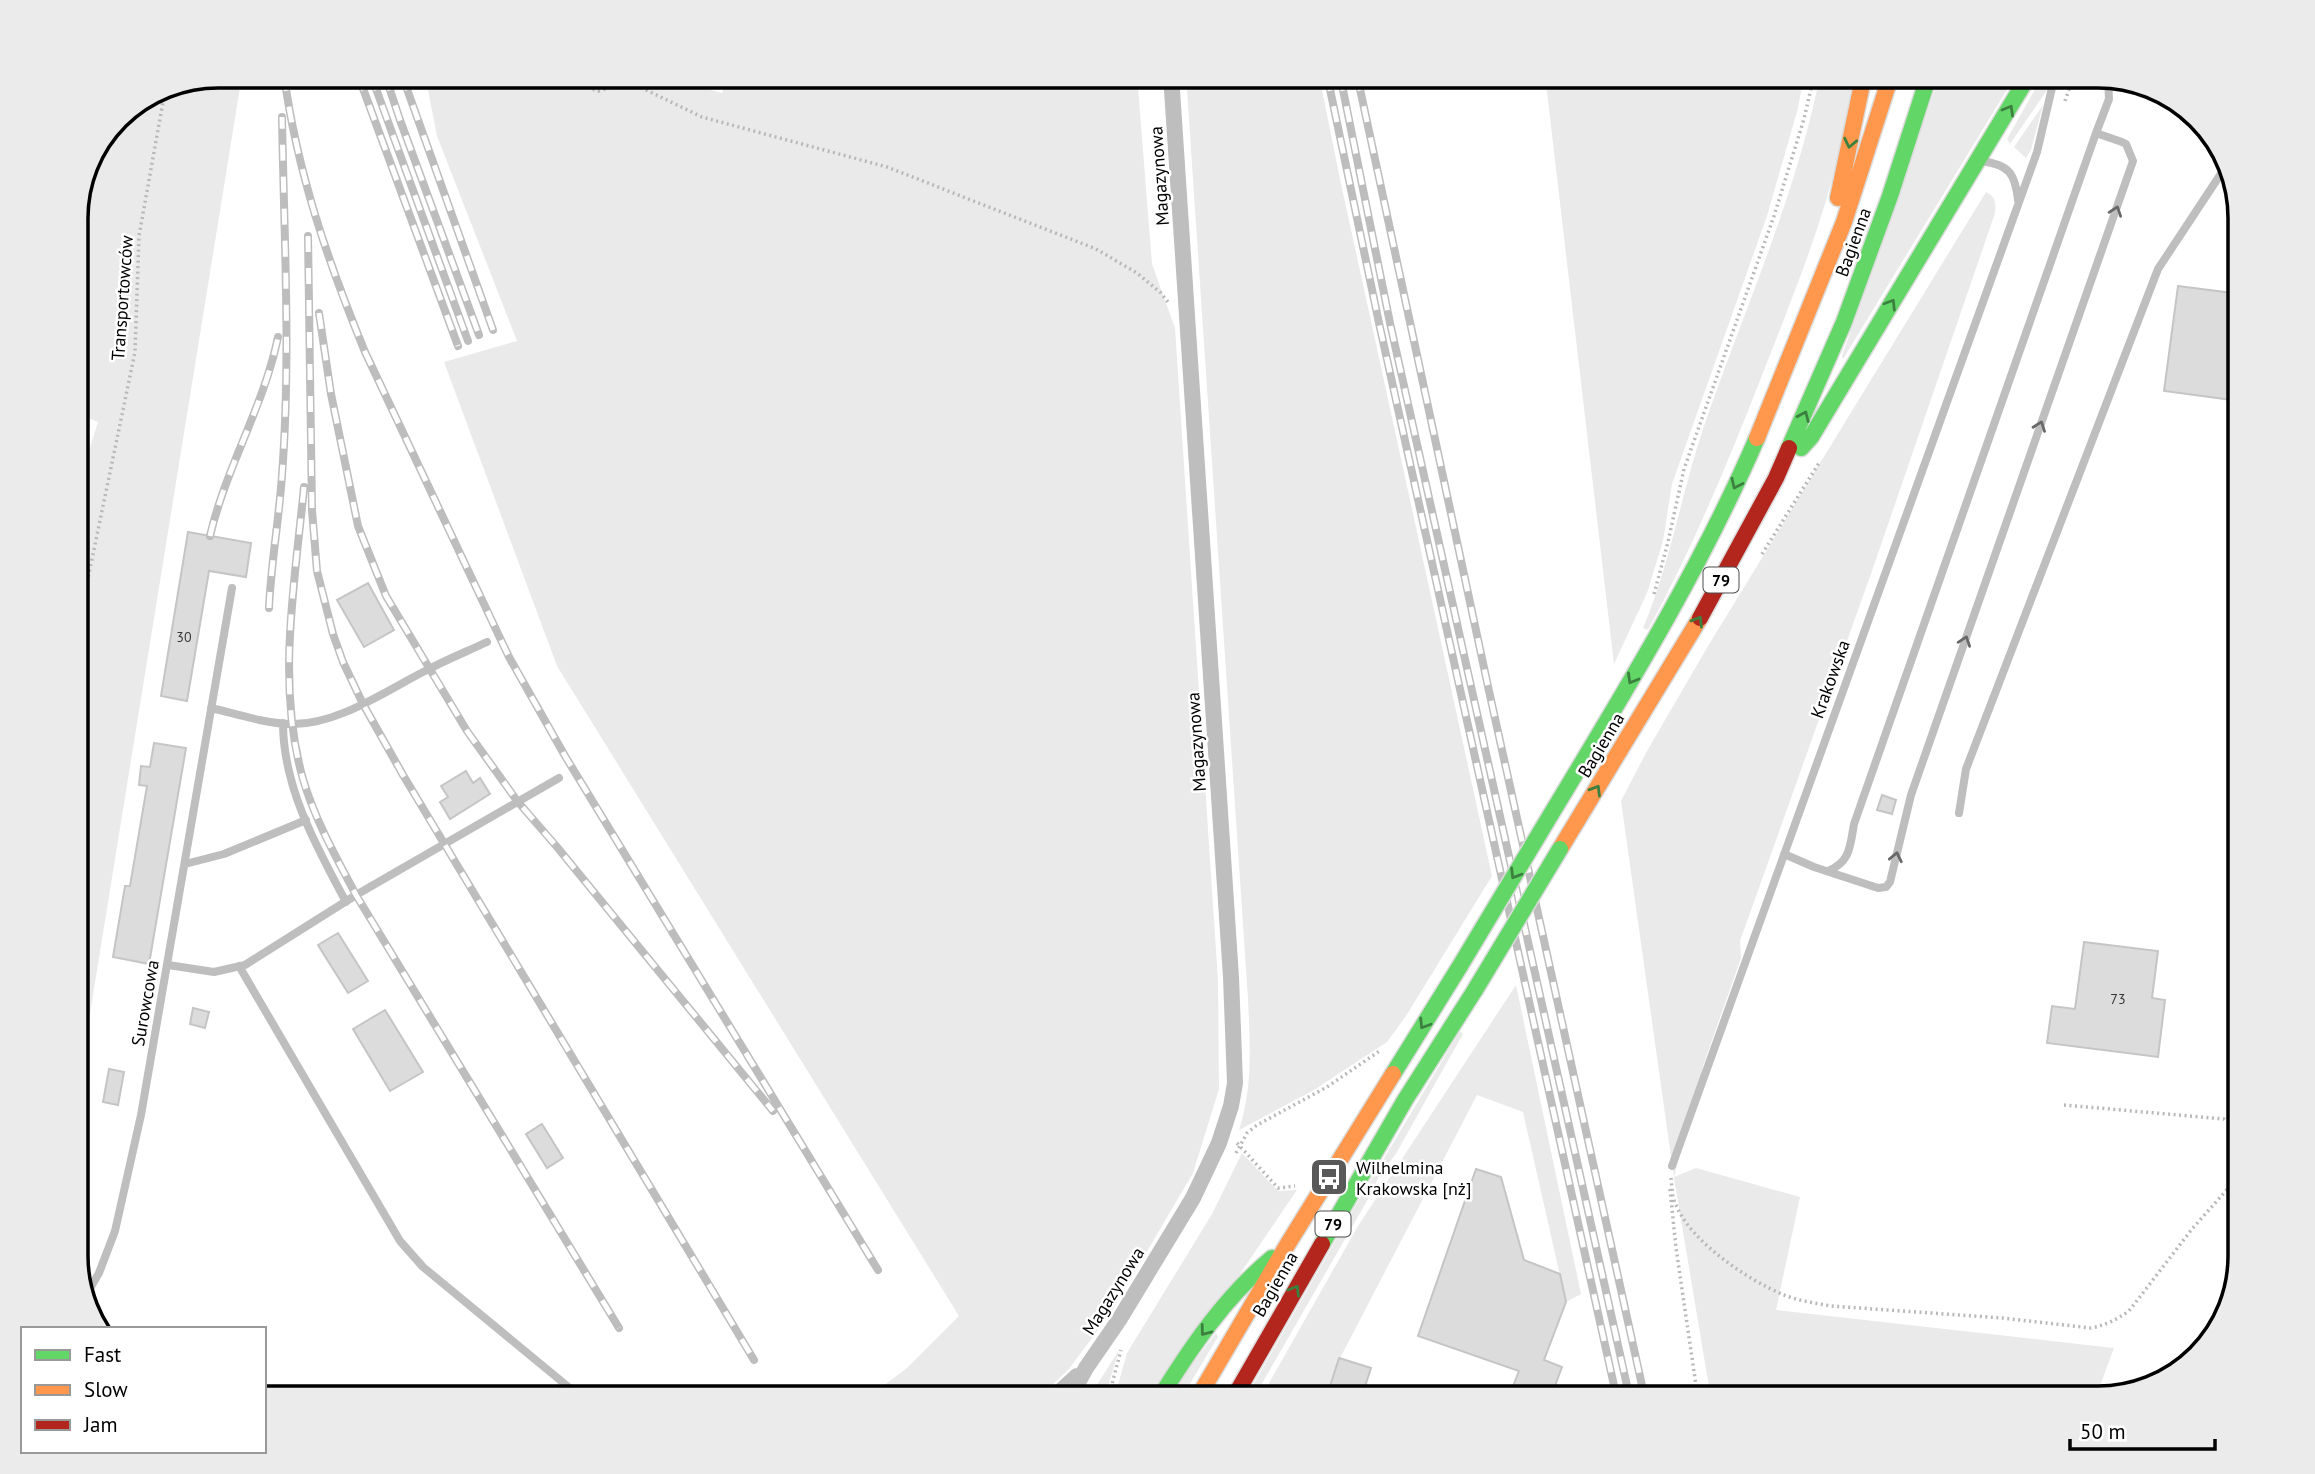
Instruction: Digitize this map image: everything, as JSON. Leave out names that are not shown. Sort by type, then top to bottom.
[{"type":"main road","points":[[1819,288],[1861,88]]},
{"type":"main road","name":"Bagienna","points":[[1205,1386],[1286,1247],[1460,967],[1604,727],[1713,534],[1764,421],[1819,288],[1887,88]]},
{"type":"main road","name":"Bagienna","points":[[1240,1386],[1405,1100],[1709,603],[1776,478],[1844,322],[1890,196],[1925,88]]},
{"type":"main road","points":[[1776,478],[1811,437],[2021,88]]},
{"type":"main road","points":[[1167,1386],[1179,1365],[1230,1299],[1264,1264],[1286,1247]]},
{"type":"street","name":"Magazynowa","points":[[1076,1386],[1194,1198],[1219,1143],[1231,1107],[1235,1083],[1231,977],[1172,88]]},
{"type":"street","name":"Magazynowa","points":[[1066,1386],[1086,1368]]},
{"type":"lane","name":"Krakowska","points":[[1672,1166],[2037,152],[2053,88]]},
{"type":"lane","points":[[1828,872],[1837,868],[1847,858],[1854,824],[2109,99],[2109,89]]},
{"type":"lane","points":[[1784,853],[1828,872],[1878,888],[1886,887],[1890,883],[1911,795],[2133,161],[2126,144],[2096,133]]},
{"type":"lane","points":[[1979,161],[2001,164],[2009,170],[2016,185],[2018,202]]},
{"type":"lane","points":[[1959,813],[1966,769],[2158,269],[2220,175]]},
{"type":"lane","name":"Surowcowa","points":[[91,1286],[115,1231],[141,1115],[232,588]]},
{"type":"lane","points":[[211,708],[293,724],[331,717],[363,704],[487,642]]},
{"type":"lane","points":[[283,723],[283,748],[294,790],[317,848],[346,902]]},
{"type":"lane","points":[[168,965],[214,972],[245,965],[346,902],[559,778]]},
{"type":"lane","points":[[185,864],[224,854],[306,820]]},
{"type":"lane","points":[[239,966],[401,1241],[423,1267],[567,1386]]},
{"type":"path","points":[[590,88],[598,91],[609,88]]},
{"type":"path","points":[[642,88],[702,117],[887,167],[1096,248],[1137,273],[1161,293],[1173,309],[1187,318]]},
{"type":"path","points":[[1669,537],[1684,469],[1774,216],[1811,88]]},
{"type":"path","points":[[2062,110],[2070,88]]},
{"type":"path","name":"Transportowców","points":[[88,578],[135,352],[139,236],[163,99]]},
{"type":"path","points":[[1759,559],[1825,453]]},
{"type":"path","points":[[1295,1186],[1278,1188],[1239,1146],[1243,1139],[1257,1125],[1321,1090],[1371,1058]]},
{"type":"path","points":[[2064,1105],[2224,1119],[2228,1122]]},
{"type":"path","points":[[1672,1166],[1675,1204],[1684,1220],[1717,1254],[1762,1284],[1784,1295],[1831,1306],[2002,1318],[2091,1328],[2103,1326],[2129,1311],[2192,1229],[2228,1188]]},
{"type":"path","points":[[1672,1166],[1670,1186],[1676,1248],[1696,1386]]},
{"type":"path","points":[[1112,1386],[1123,1346]]},
{"type":"shaded area","points":[[240,88],[88,1026],[88,454],[98,422],[88,418],[89,200],[97,168],[109,145],[138,114],[176,94],[200,89]]},
{"type":"shaded area","points":[[428,88],[704,88],[722,93],[724,88],[1138,88],[1152,264],[1175,328],[1218,981],[1219,1089],[1193,1173],[1112,1311],[1069,1369],[1051,1386],[883,1386],[907,1368],[959,1316],[557,666],[444,362],[517,341],[437,136]]},
{"type":"shaded area","points":[[1187,88],[1322,88],[1492,876],[1406,1016],[1387,1042],[1314,1090],[1239,1130],[1249,1082],[1248,999]]},
{"type":"shaded area","points":[[1547,88],[1802,88],[1767,216],[1672,484],[1663,541],[1647,593],[1614,664]]},
{"type":"shaded area","points":[[1817,88],[1854,88],[1825,204],[1795,292],[1694,538],[1648,630],[1643,628],[1661,579],[1695,454],[1768,254],[1810,120]]},
{"type":"shaded area","points":[[1935,88],[2008,88],[1843,359]]},
{"type":"shaded area","points":[[2036,88],[2047,88],[2010,144],[2007,139]]},
{"type":"shaded area","points":[[2043,105],[2031,150],[2026,158],[2014,147]]},
{"type":"shaded area","points":[[1986,192],[1995,202],[1994,216],[1872,571],[1740,941],[1741,958],[1703,1066],[1674,1177],[1696,1168],[1800,1197],[1776,1310],[2114,1348],[2100,1386],[1709,1386],[1674,1178],[1621,801],[1708,646]]},
{"type":"shaded area","points":[[1516,985],[1581,1294],[1566,1302],[1523,1112],[1477,1095],[1338,1362],[1330,1386],[1267,1386],[1358,1226]]},
{"type":"shaded area","points":[[1460,1031],[1463,1034],[1397,1152],[1379,1177],[1260,1386],[1252,1386]]},
{"type":"shaded area","points":[[1242,1153],[1278,1191],[1297,1190],[1240,1274],[1158,1386],[1118,1386],[1127,1353],[1212,1214]]},
{"type":"shaded area","points":[[1216,1333],[1218,1337],[1189,1386],[1176,1386]]},
{"type":"shaded area","points":[[1119,1350],[1108,1386],[1096,1386]]},
{"type":"building","points":[[2178,286],[2227,292],[2227,399],[2164,391]]},
{"type":"building","points":[[188,532],[251,543],[246,577],[209,571],[187,701],[161,696]]},
{"type":"building","points":[[368,583],[394,630],[364,647],[337,600]]},
{"type":"building","points":[[154,743],[186,748],[149,964],[113,957],[125,886],[130,886],[147,786],[139,785],[141,766],[150,767]]},
{"type":"building","points":[[466,771],[473,783],[480,778],[490,794],[450,819],[440,802],[448,797],[441,786]]},
{"type":"building","points":[[1882,795],[1896,800],[1892,814],[1877,810]]},
{"type":"building","points":[[338,933],[368,981],[348,993],[318,945]]},
{"type":"building","points":[[2084,942],[2158,951],[2152,998],[2165,1000],[2158,1057],[2047,1043],[2052,1006],[2075,1009]]},
{"type":"building","points":[[193,1008],[209,1012],[205,1028],[190,1024]]},
{"type":"building","points":[[385,1010],[423,1072],[390,1091],[353,1029]]},
{"type":"building","points":[[109,1069],[124,1072],[118,1105],[103,1102]]},
{"type":"building","points":[[542,1124],[563,1158],[547,1168],[526,1134]]},
{"type":"building","points":[[1476,1169],[1501,1177],[1524,1260],[1560,1274],[1566,1302],[1544,1360],[1562,1367],[1555,1386],[1513,1386],[1519,1371],[1418,1336]]},
{"type":"building","points":[[1339,1358],[1371,1368],[1365,1386],[1330,1386]]},
{"type":"railway","points":[[286,88],[306,182],[351,318],[509,657],[565,756],[878,1270]]},
{"type":"railway","points":[[363,88],[458,346]]},
{"type":"railway","points":[[376,88],[468,341]]},
{"type":"railway","points":[[389,88],[479,335]]},
{"type":"railway","points":[[407,88],[493,330]]},
{"type":"railway","points":[[1330,88],[1379,323],[1614,1386]]},
{"type":"railway","points":[[1343,88],[1390,323],[1627,1386]]},
{"type":"railway","points":[[1360,88],[1642,1386]]},
{"type":"railway","points":[[269,608],[285,431],[286,296],[282,117]]},
{"type":"railway","points":[[308,236],[312,510],[317,571],[343,662],[403,775],[754,1360]]},
{"type":"railway","points":[[319,313],[331,394],[358,526],[386,596],[467,731],[518,802],[773,1111]]},
{"type":"railway","points":[[210,536],[225,486],[264,388],[278,337]]},
{"type":"railway","points":[[304,487],[289,670],[295,743],[308,794],[326,838],[356,895],[619,1328]]},
{"type":"traffic: fast","points":[[1789,448],[1844,322],[1890,196],[1925,88]]},
{"type":"traffic: fast","points":[[1801,448],[1811,437],[2021,88]]},
{"type":"traffic: fast","points":[[1550,816],[1686,583],[1757,438]]},
{"type":"traffic: fast","points":[[1460,966],[1550,816]]},
{"type":"traffic: fast","points":[[1475,990],[1560,849]]},
{"type":"traffic: fast","points":[[1393,1074],[1460,966]]},
{"type":"traffic: fast","points":[[1322,1244],[1405,1100],[1475,990]]},
{"type":"traffic: fast","points":[[1168,1386],[1224,1306],[1272,1258]]},
{"type":"traffic: slow","points":[[1838,198],[1861,88]]},
{"type":"traffic: slow","points":[[1757,438],[1844,222],[1887,88]]},
{"type":"traffic: slow","points":[[1560,849],[1700,618]]},
{"type":"traffic: slow","points":[[1205,1386],[1286,1247],[1393,1074]]},
{"type":"traffic: jam","points":[[1700,618],[1776,478],[1789,448]]},
{"type":"traffic: jam","points":[[1240,1386],[1322,1244]]},
{"type":"place","name":"Wilhelmina Krakowska [nż]","points":[[1329,1177]]}]
